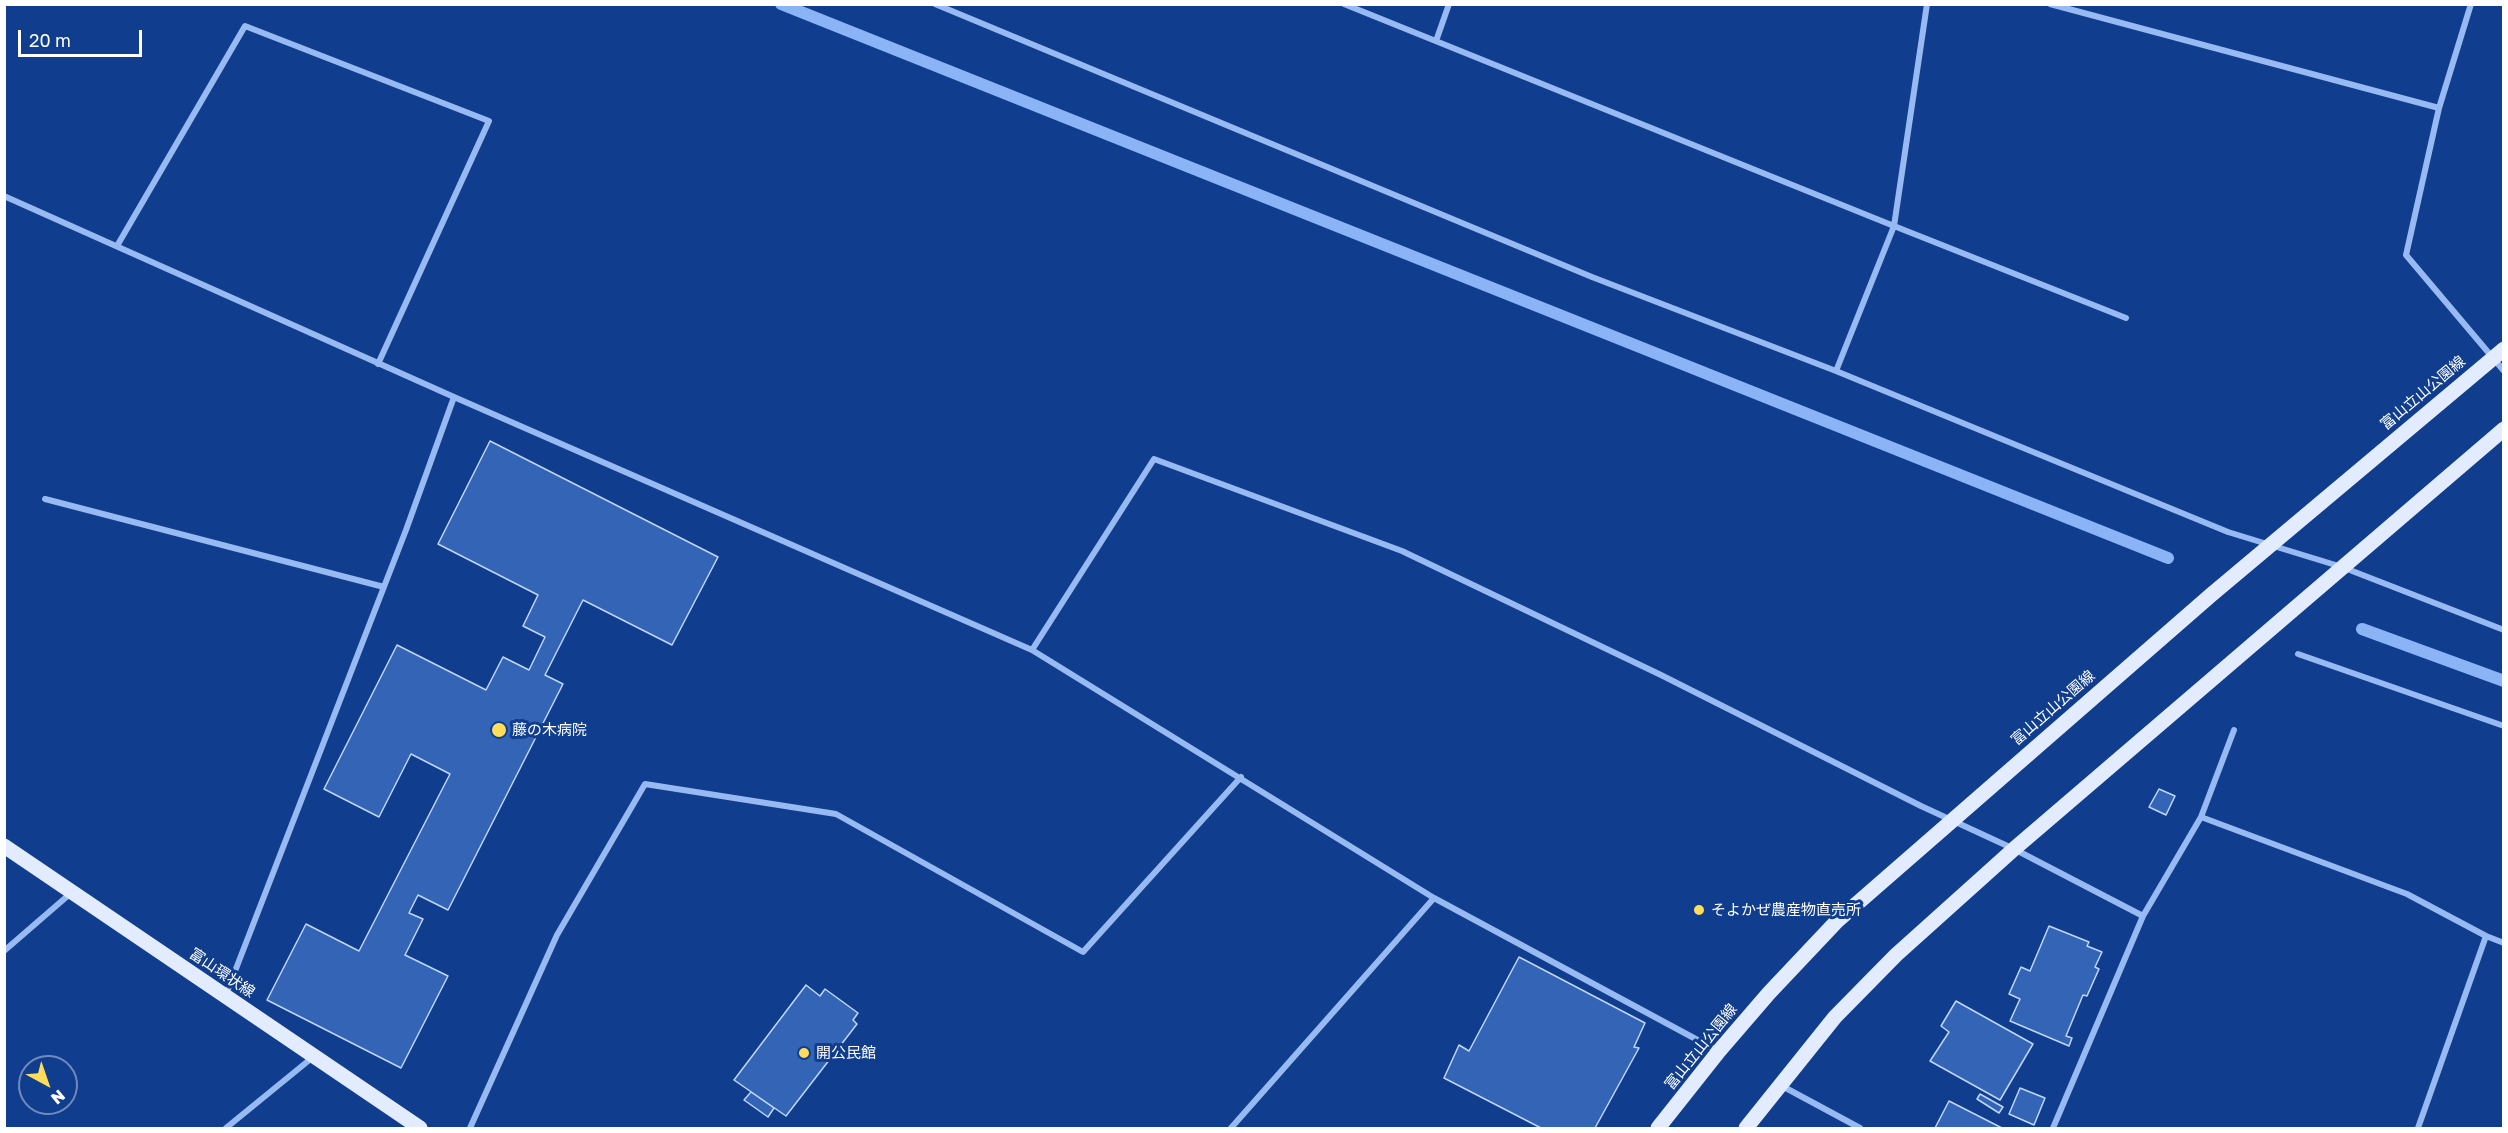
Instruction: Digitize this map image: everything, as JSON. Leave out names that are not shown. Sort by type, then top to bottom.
[{"type":"main road","name":"富山立山公園線","points":[[1659,1128],[1719,1051],[1769,993],[1837,921],[2270,545],[2498,354]]},
{"type":"main road","points":[[1746,1128],[1835,1017],[1896,955],[2013,849],[2504,429]]},
{"type":"main road","name":"富山環状線","points":[[4,846],[420,1128]]},
{"type":"street","points":[[935,4],[1592,277],[1836,371],[2228,532],[2342,567],[2504,630]]},
{"type":"street","points":[[1344,4],[2126,318]]},
{"type":"street","points":[[1436,41],[1449,4]]},
{"type":"street","points":[[1836,371],[1894,225],[1928,4]]},
{"type":"street","points":[[2050,4],[2439,108]]},
{"type":"street","points":[[2470,4],[2439,108],[2406,255],[2498,354],[2504,371]]},
{"type":"street","points":[[117,246],[245,26],[489,121],[378,363]]},
{"type":"street","points":[[4,196],[454,398],[1032,650],[1434,898],[1719,1051]]},
{"type":"street","points":[[225,997],[384,587],[454,398]]},
{"type":"street","points":[[1032,650],[1154,459],[1402,551],[1661,675],[2143,916]]},
{"type":"street","points":[[45,499],[384,587]]},
{"type":"street","points":[[2298,654],[2504,726]]},
{"type":"street","points":[[2053,1128],[2143,916],[2201,818],[2234,730]]},
{"type":"street","points":[[470,1128],[557,935],[645,784],[836,814],[1083,951],[1241,777]]},
{"type":"street","points":[[2201,818],[2407,894],[2486,936],[2504,943]]},
{"type":"street","points":[[4,951],[72,893]]},
{"type":"street","points":[[1231,1128],[1434,898]]},
{"type":"street","points":[[2418,1128],[2486,936]]},
{"type":"street","points":[[226,1128],[313,1057]]},
{"type":"street","points":[[1781,1085],[1860,1128]]},
{"type":"building","points":[[490,441],[718,557],[672,645],[583,600],[545,675],[563,684],[448,910],[418,895],[409,913],[423,919],[405,955],[448,976],[401,1068],[267,1000],[306,924],[359,951],[450,774],[411,754],[379,817],[324,789],[397,645],[486,690],[503,657],[529,670],[545,637],[523,626],[538,595],[438,544]]},
{"type":"building","points":[[2159,789],[2175,796],[2166,815],[2149,807]]},
{"type":"building","points":[[2049,926],[2089,942],[2087,946],[2102,952],[2095,967],[2099,969],[2087,996],[2083,995],[2066,1036],[2072,1038],[2069,1046],[2010,1021],[2020,999],[2009,994],[2021,967],[2030,971]]},
{"type":"building","points":[[1519,957],[1645,1023],[1634,1047],[1639,1048],[1595,1128],[1541,1128],[1444,1078],[1459,1045],[1469,1051]]},
{"type":"building","points":[[806,985],[820,996],[825,989],[858,1013],[853,1020],[857,1024],[786,1116],[734,1080]]},
{"type":"building","points":[[1956,1001],[2033,1044],[2000,1100],[1930,1061],[1949,1032],[1941,1026]]},
{"type":"building","points":[[2020,1088],[2045,1098],[2034,1125],[2009,1114]]},
{"type":"building","points":[[751,1092],[774,1108],[768,1117],[744,1100]]},
{"type":"building","points":[[1980,1094],[2003,1107],[1999,1113],[1977,1099]]},
{"type":"building","points":[[1949,1101],[2002,1128],[1935,1128]]},
{"type":"waterway","points":[[781,4],[2168,558]]},
{"type":"waterway","points":[[2362,629],[2504,681]]},
{"type":"place","name":"藤の木病院","points":[[499,730]]},
{"type":"place","name":"そよかぜ農産物直売所","points":[[1699,910]]},
{"type":"place","name":"開公民館","points":[[804,1053]]}]
